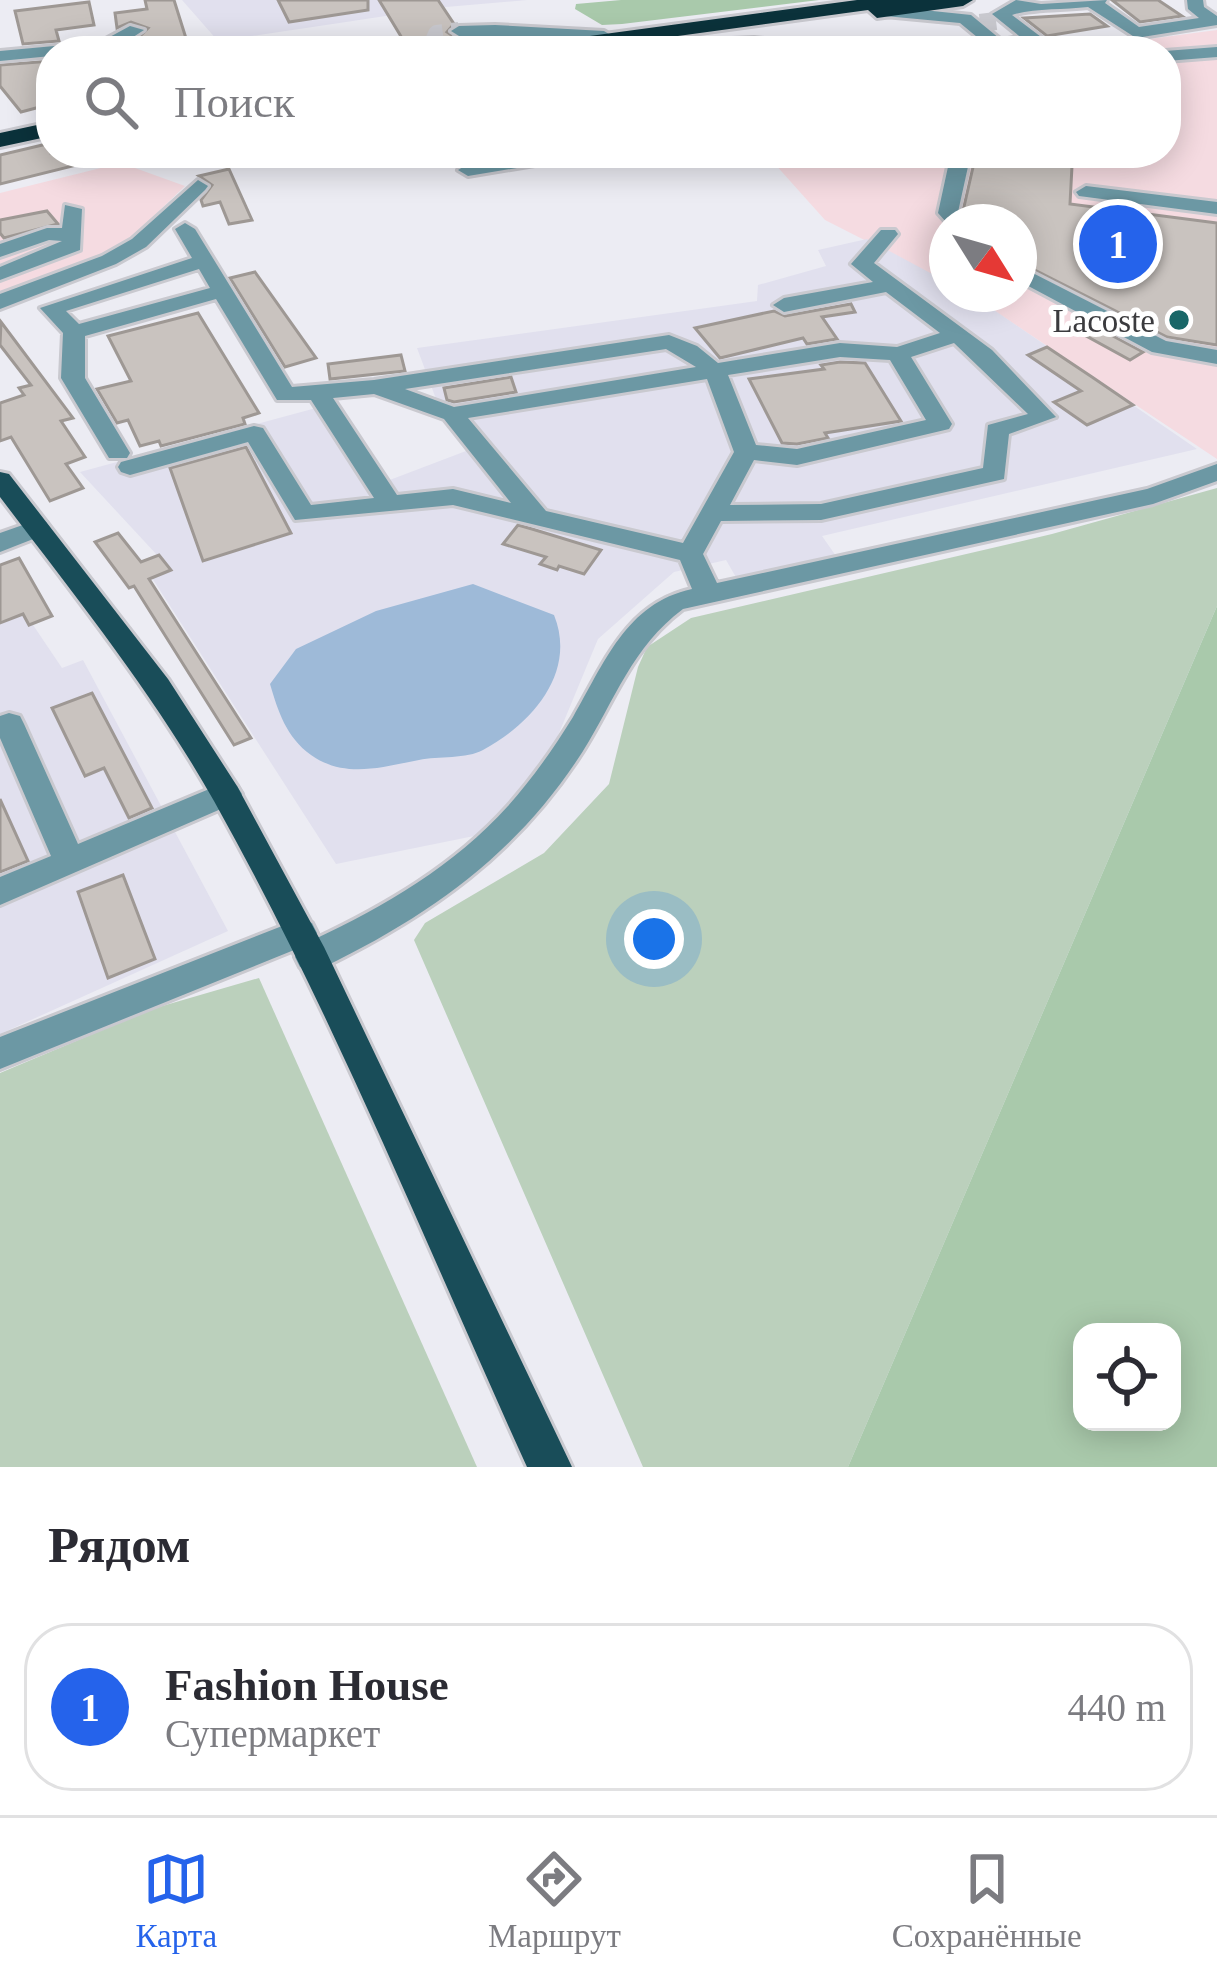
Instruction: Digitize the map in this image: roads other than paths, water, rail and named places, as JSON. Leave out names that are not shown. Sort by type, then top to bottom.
[{"type":"highway","points":[[693,36],[892,5]]},
{"type":"highway","points":[[635,36],[892,5],[1000,31]]},
{"type":"highway","points":[[0,129],[36,121]]},
{"type":"highway","points":[[0,140],[36,132]]},
{"type":"main road","points":[[0,480],[158,686],[226,794],[306,945],[550,1467]]},
{"type":"street","points":[[1000,31],[1023,2],[1041,9],[1095,1],[1136,33],[1214,21],[1196,9],[1196,1],[1207,0]]},
{"type":"street","points":[[459,31],[479,28],[536,36]]},
{"type":"street","points":[[607,36],[694,28]]},
{"type":"street","points":[[125,36],[136,30]]},
{"type":"street","points":[[1181,55],[1217,52]]},
{"type":"street","points":[[0,56],[36,53]]},
{"type":"street","points":[[468,170],[480,168]]},
{"type":"street","points":[[950,204],[958,168]]},
{"type":"street","points":[[0,302],[109,260],[139,243],[198,186]]},
{"type":"street","points":[[1086,192],[1217,208]]},
{"type":"street","points":[[0,274],[73,246],[72,209]]},
{"type":"street","points":[[185,229],[285,394],[374,387],[669,342],[719,373],[746,452],[690,554]]},
{"type":"street","points":[[0,251],[46,234],[76,235]]},
{"type":"street","points":[[746,452],[797,457],[1044,417],[984,355],[862,264],[888,234]]},
{"type":"street","points":[[204,261],[51,308],[74,332],[73,378],[124,460],[254,433],[304,514],[452,497],[690,554]]},
{"type":"street","points":[[1037,282],[1160,347],[1217,357]]},
{"type":"street","points":[[784,305],[889,284]]},
{"type":"street","points":[[74,332],[222,291]]},
{"type":"street","points":[[374,387],[452,414],[840,350],[898,354],[957,335]]},
{"type":"street","points":[[713,513],[821,512],[995,472],[968,427],[898,354]]},
{"type":"street","points":[[319,394],[388,502]]},
{"type":"street","points":[[452,414],[536,516]]},
{"type":"street","points":[[0,1053],[306,945],[383,924],[440,890],[490,850],[532,803],[604,693],[622,649],[643,622],[674,602],[1153,496],[1217,472]]},
{"type":"street","points":[[0,543],[38,528]]},
{"type":"street","points":[[690,554],[710,595]]},
{"type":"street","points":[[0,728],[9,724],[70,862]]},
{"type":"street","points":[[0,892],[226,794]]},
{"type":"water","points":[[473,584],[554,615],[560,636],[555,676],[518,726],[476,753],[364,769],[324,762],[295,740],[270,684],[296,649],[376,611]]},
{"type":"tunnel","points":[[980,23],[996,21]]},
{"type":"tunnel","points":[[436,36],[459,31]]},
{"type":"place","name":"Fashion House","points":[[1118,244]]},
{"type":"place","name":"Lacoste","points":[[1179,320]]}]
